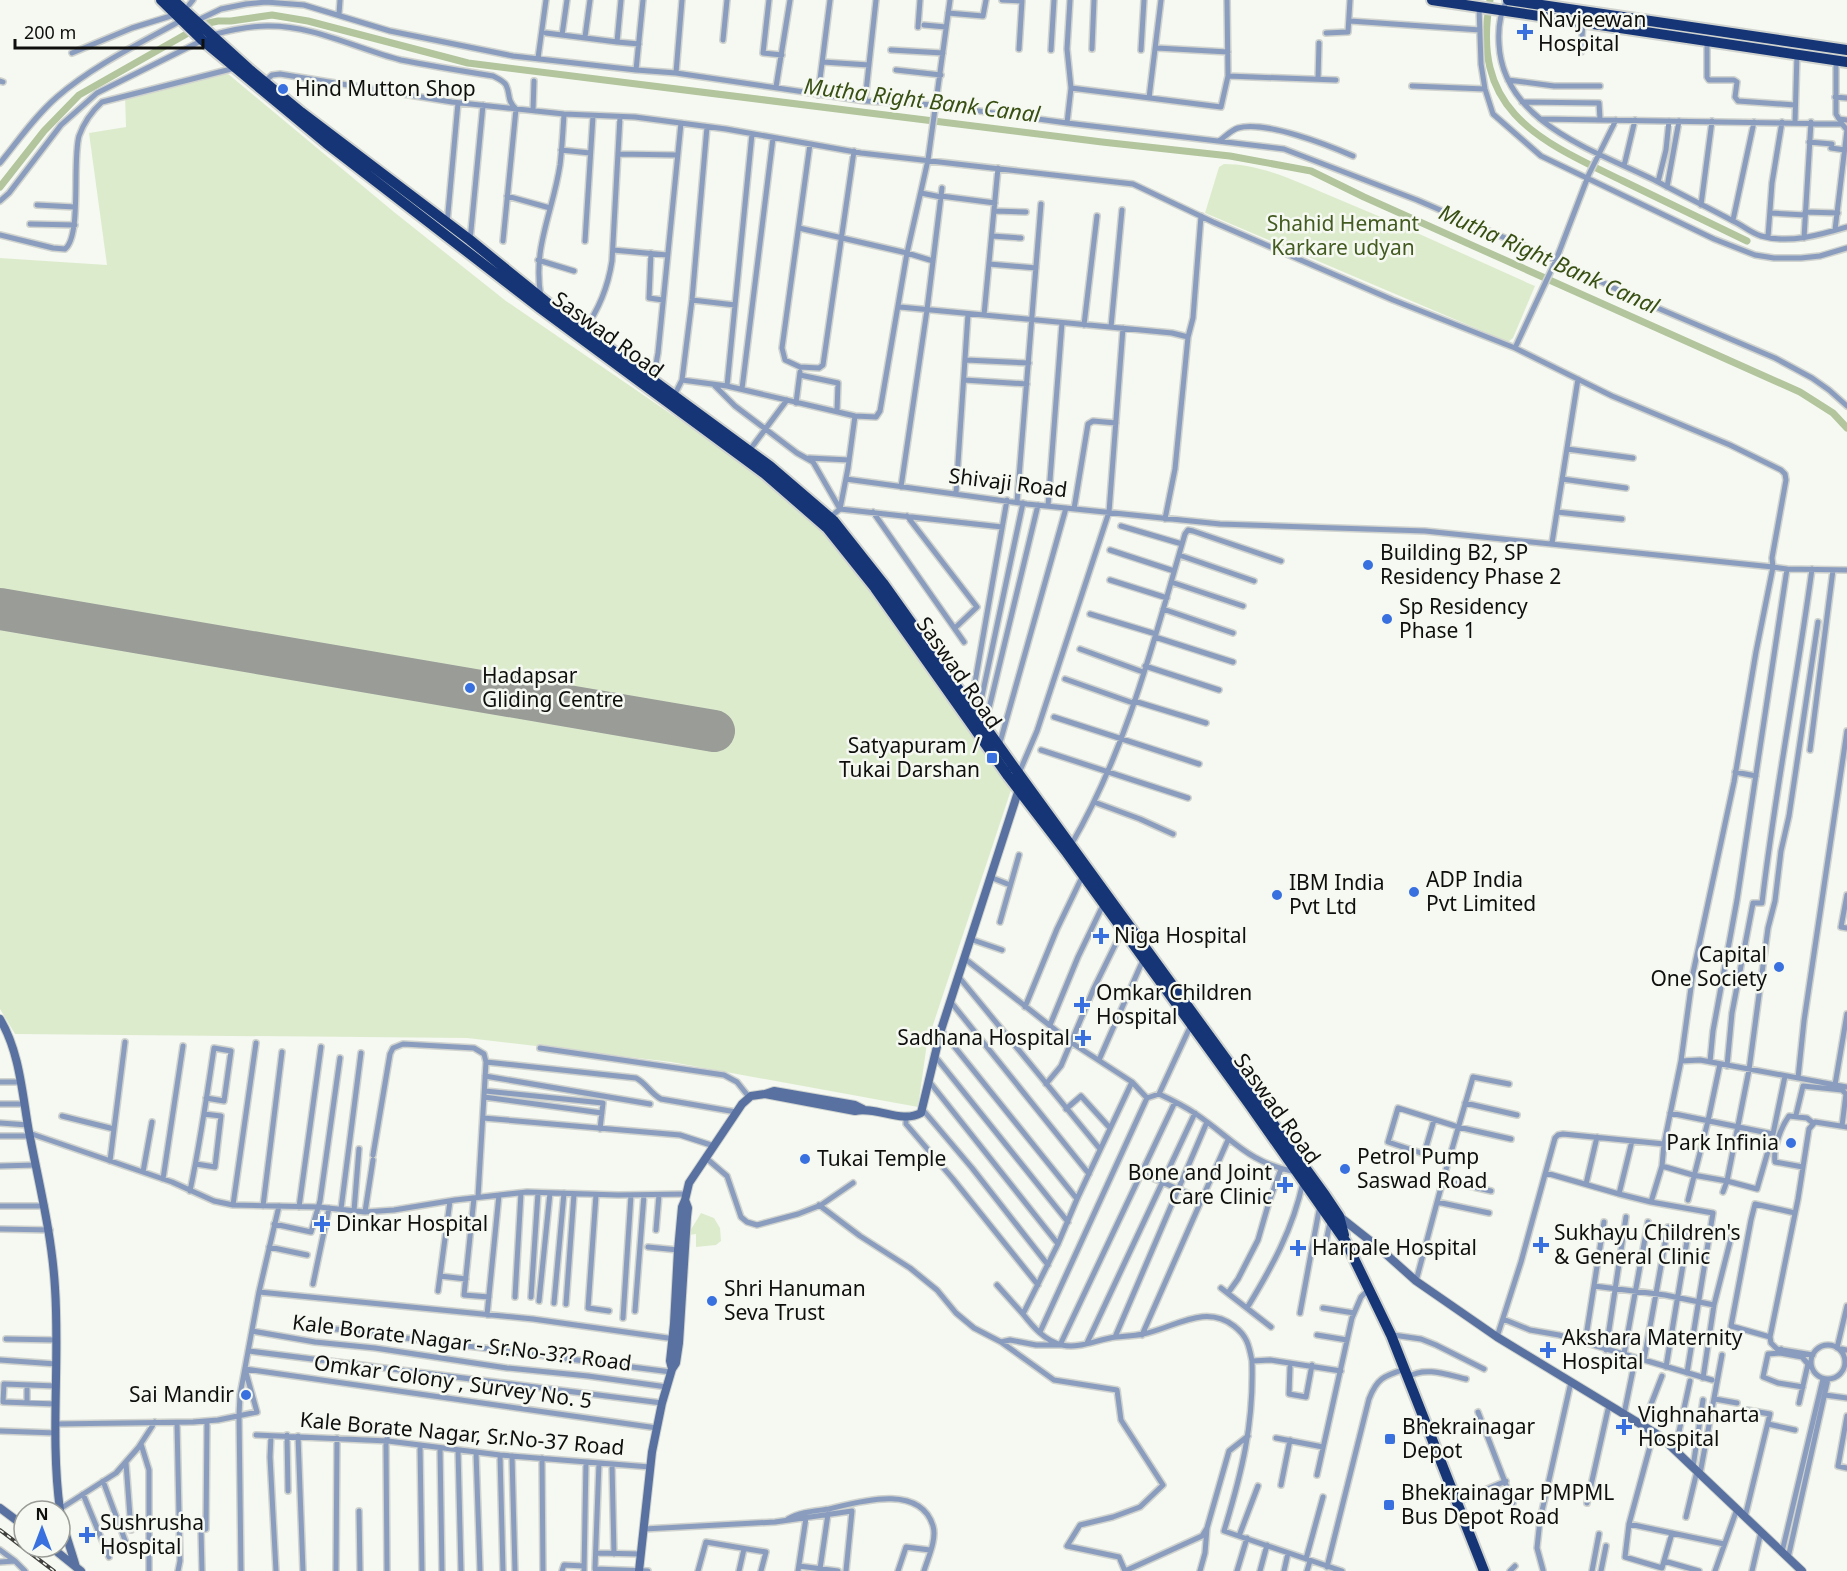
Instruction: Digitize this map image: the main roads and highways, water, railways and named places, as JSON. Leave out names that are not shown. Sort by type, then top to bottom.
[{"type":"highway","name":"Saswad Road","points":[[161,0],[189,14],[205,37],[235,68],[326,143],[653,380],[671,399],[826,521],[883,583],[1167,977],[1335,1218],[1391,1335],[1484,1571]]},
{"type":"highway","points":[[173,0],[189,14]]},
{"type":"highway","points":[[1432,0],[1480,7],[1563,4],[1847,50]]},
{"type":"highway","points":[[1504,5],[1583,22],[1841,61]]},
{"type":"highway","name":"Saswad Road","points":[[205,37],[447,224],[467,245],[540,309],[749,451],[809,498],[1018,789],[1104,903],[1301,1176],[1322,1200]]},
{"type":"waterway","points":[[1490,0],[1486,38],[1490,69],[1501,95],[1517,117],[1538,135],[1564,151],[1747,241]]},
{"type":"waterway","name":"Mutha Right Bank Canal","points":[[0,187],[44,131],[79,95],[204,24],[272,15],[308,21],[468,63],[1230,156],[1311,171],[1364,197],[1800,392],[1833,413],[1847,428]]},
{"type":"railway","points":[[0,1530],[54,1571]]},
{"type":"place","name":"Navjeewan Hospital","points":[[1525,32]]},
{"type":"place","name":"Hind Mutton Shop","points":[[283,89]]},
{"type":"place","name":"Building B2, SP Residency Phase 2","points":[[1368,565]]},
{"type":"place","name":"Sp Residency Phase 1","points":[[1387,619]]},
{"type":"place","name":"Hadapsar Gliding Centre","points":[[470,688]]},
{"type":"place","name":"Satyapuram / Tukai Darshan","points":[[992,758]]},
{"type":"place","name":"ADP India Pvt Limited","points":[[1414,892]]},
{"type":"place","name":"IBM India Pvt Ltd","points":[[1277,895]]},
{"type":"place","name":"Niga Hospital","points":[[1101,936]]},
{"type":"place","name":"Capital One Society","points":[[1779,967]]},
{"type":"place","name":"Omkar Children Hospital","points":[[1082,1005]]},
{"type":"place","name":"Sadhana Hospital","points":[[1083,1038]]},
{"type":"place","name":"Park Infinia","points":[[1791,1143]]},
{"type":"place","name":"Tukai Temple","points":[[805,1159]]},
{"type":"place","name":"Petrol Pump Saswad Road","points":[[1345,1169]]},
{"type":"place","name":"Bone and Joint Care Clinic","points":[[1285,1185]]},
{"type":"place","name":"Dinkar Hospital","points":[[322,1224]]},
{"type":"place","name":"Sukhayu Children's & General Clinic","points":[[1541,1245]]},
{"type":"place","name":"Harpale Hospital","points":[[1298,1248]]},
{"type":"place","name":"Shri Hanuman Seva Trust","points":[[712,1301]]},
{"type":"place","name":"Akshara Maternity Hospital","points":[[1548,1350]]},
{"type":"place","name":"Sai Mandir","points":[[246,1395]]},
{"type":"place","name":"Vighnaharta Hospital","points":[[1624,1427]]},
{"type":"place","name":"Bhekrainagar Depot","points":[[1390,1439]]},
{"type":"place","name":"Bhekrainagar PMPML Bus Depot Road","points":[[1389,1505]]},
{"type":"place","name":"Sushrusha Hospital","points":[[87,1535]]},
{"type":"park label","name":"Shahid Hemant Karkare udyan","points":[[1343,236]]}]
